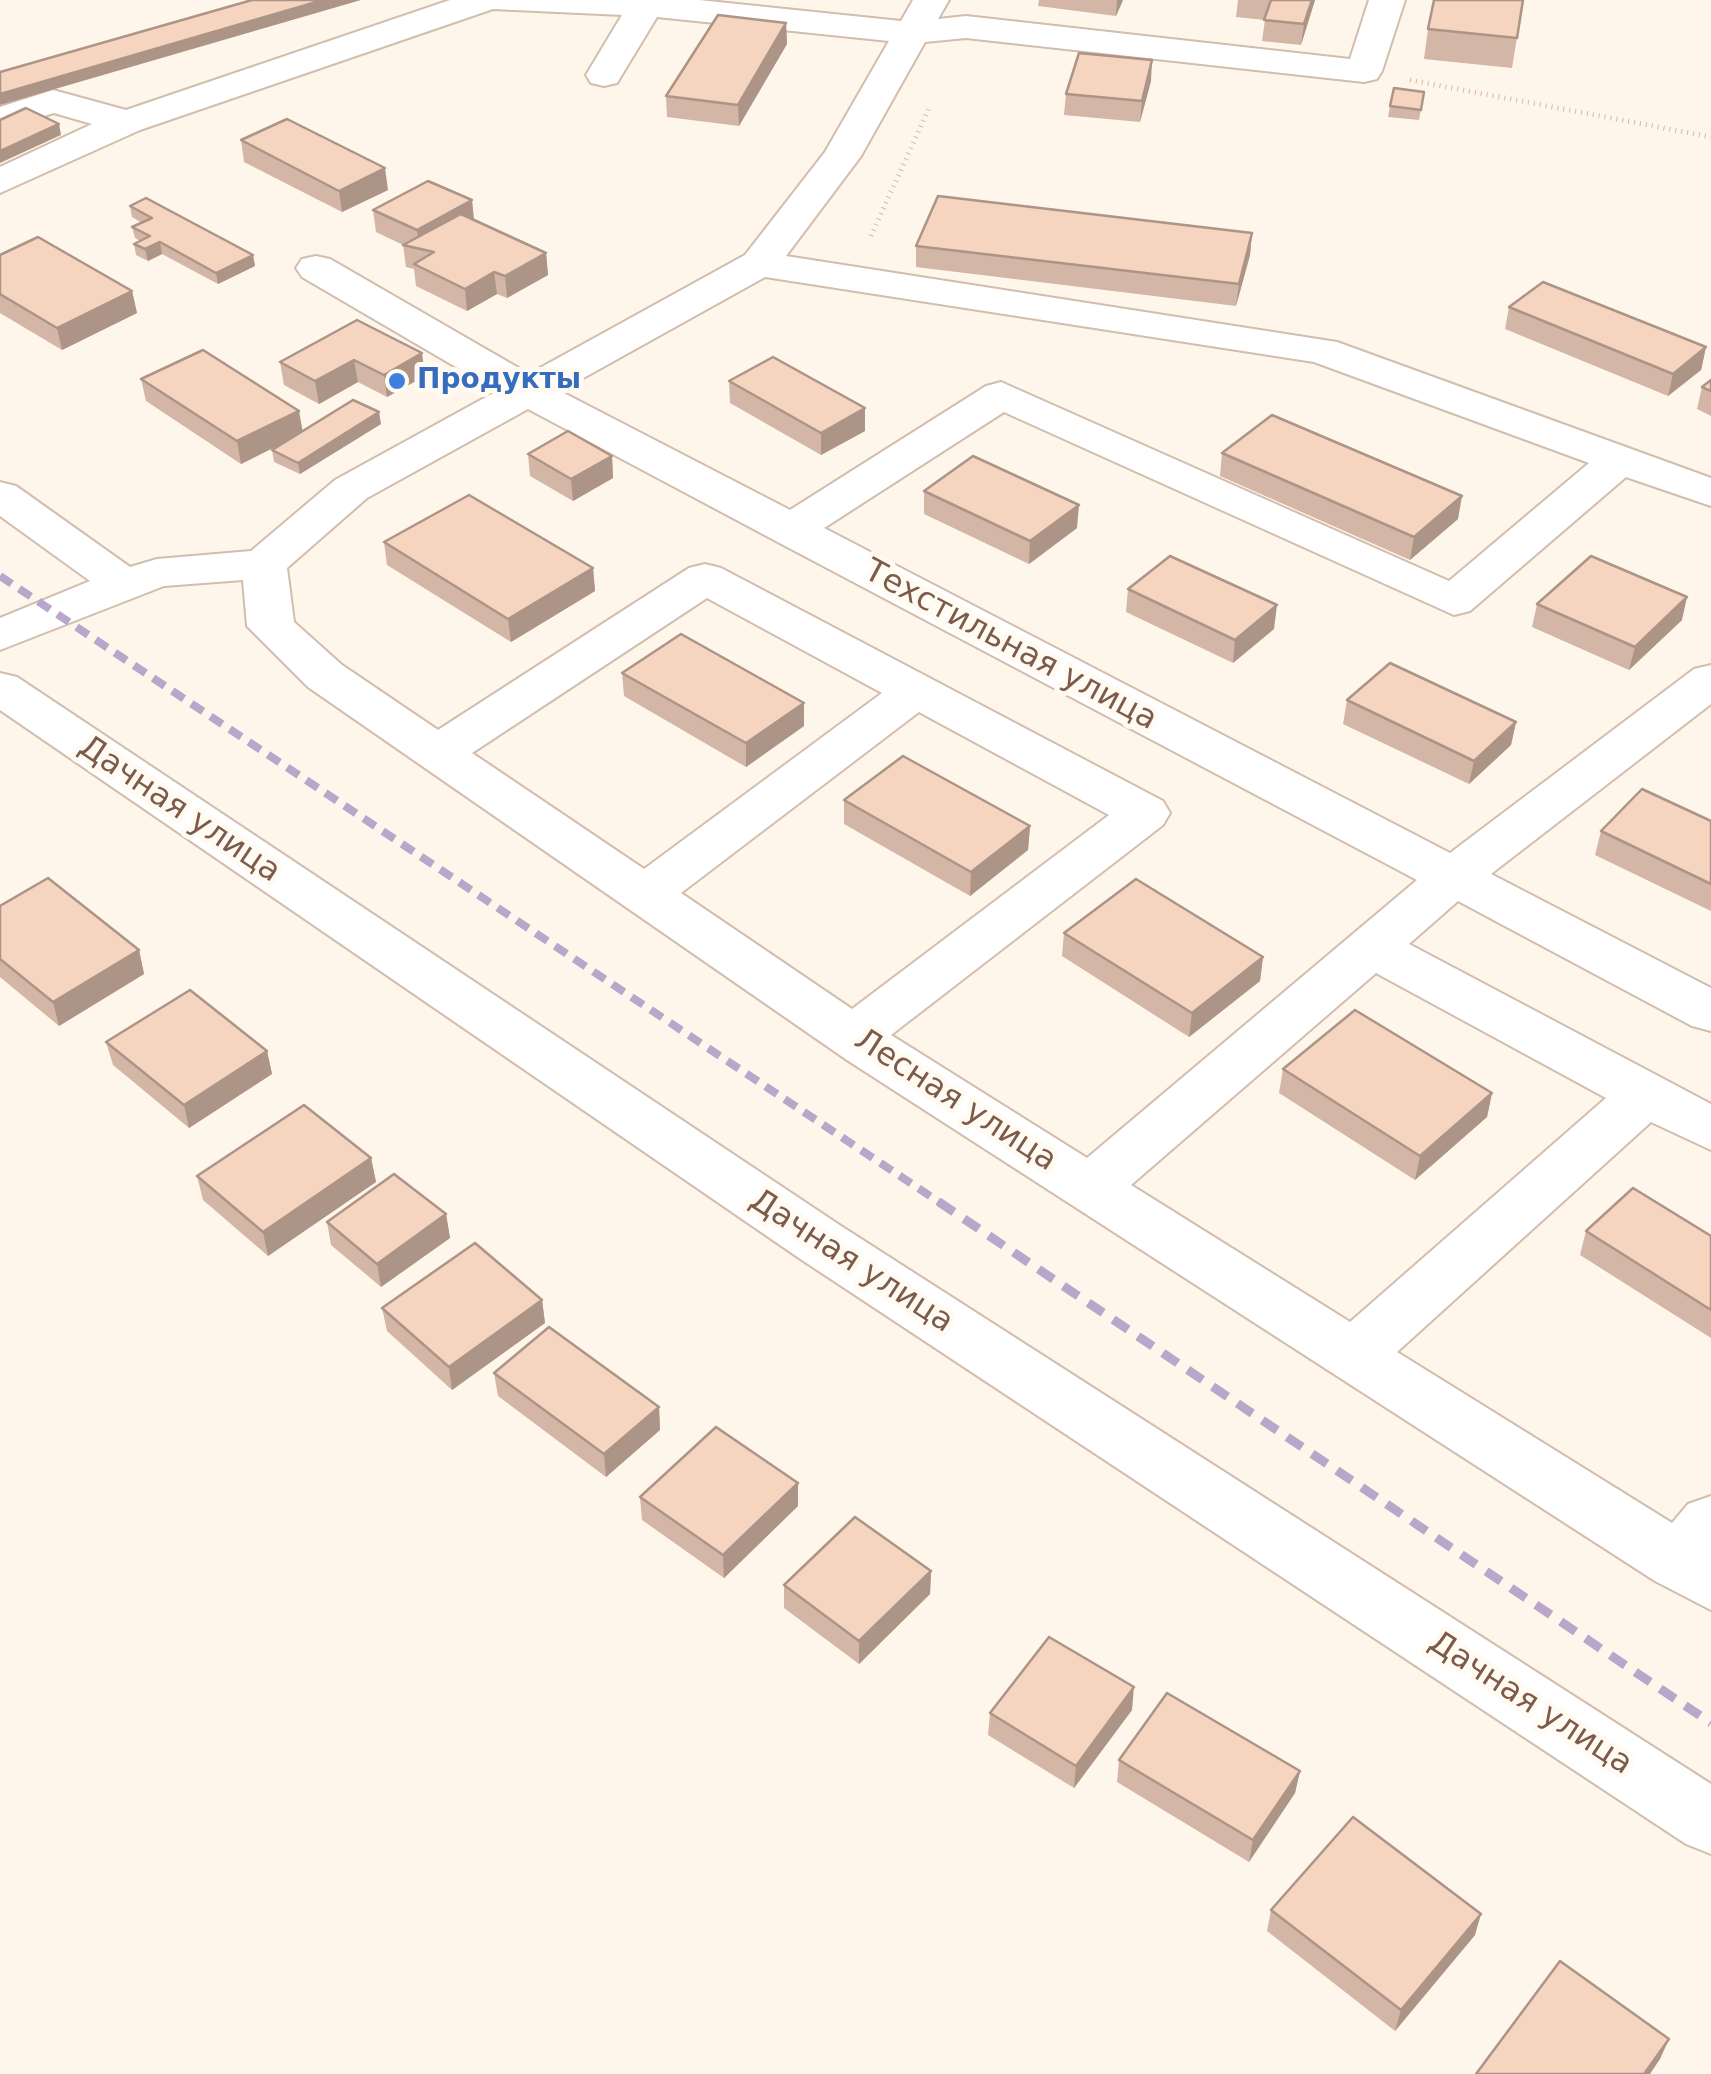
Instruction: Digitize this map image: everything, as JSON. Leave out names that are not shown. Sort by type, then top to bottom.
[{"type":"street","points":[[0,181],[127,122],[484,0]]},
{"type":"street","points":[[501,0],[921,16],[966,27],[1364,71],[1388,0]]},
{"type":"street","points":[[604,75],[646,6]]},
{"type":"street","points":[[0,636],[52,611],[157,573],[264,564],[352,488],[531,393],[759,264],[842,156],[921,16]]},
{"type":"street","points":[[0,119],[53,101],[127,122]]},
{"type":"street","points":[[759,264],[1322,351],[1711,493]]},
{"type":"street","name":"Техстильная улица","points":[[316,268],[531,393],[1711,1012]]},
{"type":"street","points":[[790,530],[1001,395],[1454,601],[1619,460]]},
{"type":"street","points":[[0,495],[127,586]]},
{"type":"street","name":"Лесная улица","points":[[264,564],[271,626],[325,676],[852,1036],[1353,1356],[1700,1555]]},
{"type":"street","points":[[438,753],[705,578],[1145,813],[852,1036]]},
{"type":"street","points":[[1090,1188],[1452,878],[1711,680]]},
{"type":"street","name":"Дачная улица","points":[[0,688],[820,1242],[1711,1822]]},
{"type":"street","points":[[645,894],[916,691]]},
{"type":"street","points":[[1371,948],[1711,1129]]},
{"type":"street","points":[[1353,1356],[1647,1094]]},
{"type":"path","points":[[852,278],[966,27]]},
{"type":"path","points":[[1364,71],[1711,137]]},
{"type":"building","points":[[252,0],[323,0],[0,94],[0,72]]},
{"type":"building","points":[[1271,0],[1312,0],[1304,24],[1264,20]]},
{"type":"building","points":[[1434,0],[1523,0],[1517,38],[1428,29]]},
{"type":"building","points":[[718,15],[786,23],[738,105],[666,96]]},
{"type":"building","points":[[1079,53],[1152,60],[1142,101],[1066,94]]},
{"type":"building","points":[[1394,88],[1424,92],[1421,110],[1390,106]]},
{"type":"building","points":[[26,108],[59,124],[0,151],[0,120]]},
{"type":"building","points":[[287,119],[385,168],[339,191],[241,140]]},
{"type":"building","points":[[428,181],[472,200],[417,230],[373,210]]},
{"type":"building","points":[[938,196],[1252,233],[1239,284],[916,246]]},
{"type":"building","points":[[146,198],[253,255],[216,273],[160,242],[145,249],[134,244],[150,236],[132,227],[152,218],[130,206]]},
{"type":"building","points":[[461,214],[546,253],[505,276],[494,272],[465,289],[414,264],[434,252],[403,245]]},
{"type":"building","points":[[38,237],[132,291],[57,328],[0,294],[0,255]]},
{"type":"building","points":[[1543,282],[1706,347],[1673,374],[1509,307]]},
{"type":"building","points":[[357,320],[422,353],[384,375],[354,360],[315,381],[280,362]]},
{"type":"building","points":[[203,350],[299,411],[237,441],[141,379]]},
{"type":"building","points":[[773,357],[865,408],[821,433],[729,381]]},
{"type":"building","points":[[353,400],[379,412],[298,463],[272,450]]},
{"type":"building","points":[[1272,415],[1462,496],[1414,537],[1222,453]]},
{"type":"building","points":[[568,431],[612,456],[571,479],[528,454]]},
{"type":"building","points":[[973,456],[1079,505],[1030,541],[924,491]]},
{"type":"building","points":[[469,495],[593,568],[508,619],[384,542]]},
{"type":"building","points":[[1170,556],[1277,605],[1235,640],[1128,589]]},
{"type":"building","points":[[1591,556],[1687,597],[1635,647],[1537,604]]},
{"type":"building","points":[[681,634],[804,703],[746,743],[622,673]]},
{"type":"building","points":[[1390,663],[1516,722],[1474,761],[1347,700]]},
{"type":"building","points":[[903,756],[1030,826],[971,872],[844,800]]},
{"type":"building","points":[[1642,789],[1711,821],[1711,884],[1601,831]]},
{"type":"building","points":[[48,878],[139,950],[53,1002],[0,959],[0,906]]},
{"type":"building","points":[[1136,879],[1263,957],[1192,1013],[1064,933]]},
{"type":"building","points":[[190,990],[267,1051],[184,1105],[106,1042]]},
{"type":"building","points":[[1355,1010],[1492,1093],[1420,1156],[1283,1069]]},
{"type":"building","points":[[304,1105],[371,1158],[263,1232],[197,1176]]},
{"type":"building","points":[[394,1174],[446,1214],[377,1264],[327,1222]]},
{"type":"building","points":[[1633,1188],[1711,1236],[1711,1310],[1586,1231]]},
{"type":"building","points":[[475,1243],[542,1300],[449,1367],[382,1308]]},
{"type":"building","points":[[549,1327],[659,1407],[604,1454],[494,1373]]},
{"type":"building","points":[[716,1427],[798,1483],[723,1555],[640,1497]]},
{"type":"building","points":[[855,1517],[931,1571],[859,1641],[784,1585]]},
{"type":"building","points":[[1049,1637],[1134,1687],[1076,1766],[990,1713]]},
{"type":"building","points":[[1167,1693],[1300,1771],[1253,1840],[1119,1760]]},
{"type":"building","points":[[1353,1817],[1481,1914],[1401,2010],[1271,1910]]},
{"type":"building","points":[[1560,1961],[1669,2039],[1644,2074],[1476,2074]]},
{"type":"railway","points":[[0,576],[939,1202]]},
{"type":"railway","points":[[939,1202],[1711,1723]]},
{"type":"place","name":"Продукты","points":[[397,381]]}]
